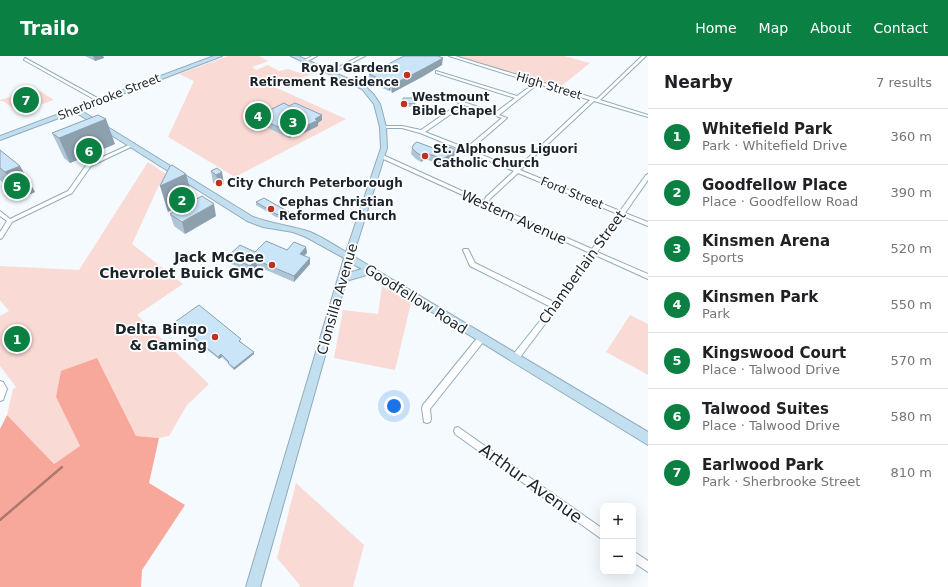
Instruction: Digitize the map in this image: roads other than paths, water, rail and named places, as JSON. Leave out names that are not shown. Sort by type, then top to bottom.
[{"type":"main road","points":[[202,56],[209,58]]},
{"type":"main road","name":"Sherbrooke Street","points":[[0,138],[209,58],[218,56]]},
{"type":"main road","name":"Clonsilla Avenue","points":[[253,587],[348,258],[380,156],[384,148],[383,127],[377,104],[372,96],[364,88],[353,82],[294,56]]},
{"type":"main road","name":"Goodfellow Road","points":[[76,110],[250,219],[266,225],[302,232],[371,271],[648,439]]},
{"type":"main road","points":[[342,279],[359,273],[371,271]]},
{"type":"street","points":[[305,60],[315,56]]},
{"type":"street","points":[[331,72],[363,56]]},
{"type":"street","name":"High Street","points":[[451,56],[646,116]]},
{"type":"street","points":[[485,204],[488,198],[644,56]]},
{"type":"street","points":[[25,59],[100,101]]},
{"type":"street","points":[[437,72],[518,98]]},
{"type":"street","points":[[496,115],[537,83]]},
{"type":"street","points":[[444,96],[505,118],[467,150]]},
{"type":"street","points":[[422,132],[463,103]]},
{"type":"street","points":[[646,116],[648,110]]},
{"type":"street","name":"Ford Street","points":[[383,127],[402,127],[422,132],[648,224]]},
{"type":"street","points":[[0,237],[10,221],[70,192],[89,164],[132,145]]},
{"type":"street","name":"Western Avenue","points":[[380,156],[648,277]]},
{"type":"street","name":"Chamberlain Street","points":[[515,358],[648,176]]},
{"type":"street","points":[[0,213],[10,221]]},
{"type":"street","points":[[466,250],[472,264],[554,306]]},
{"type":"street","points":[[427,419],[426,408],[482,339]]},
{"type":"street","points":[[0,384],[3,389],[0,398]]},
{"type":"street","name":"Arthur Avenue","points":[[458,431],[600,533]]},
{"type":"street","points":[[636,558],[648,567]]},
{"type":"waterway","points":[[0,520],[62,467]]},
{"type":"place","name":"Royal Gardens Retirement Residence","points":[[407,75]]},
{"type":"place","name":"Earlwood Park","points":[[26,100]]},
{"type":"place","name":"Westmount Bible Chapel","points":[[404,104]]},
{"type":"place","name":"Kinsmen Park","points":[[258,116]]},
{"type":"place","name":"Kinsmen Arena","points":[[293,122]]},
{"type":"place","name":"Talwood Suites","points":[[89,151]]},
{"type":"place","name":"St. Alphonsus Liguori Catholic Church","points":[[425,156]]},
{"type":"place","name":"City Church Peterborough","points":[[219,183]]},
{"type":"place","name":"Kingswood Court","points":[[17,186]]},
{"type":"place","name":"Goodfellow Place","points":[[182,200]]},
{"type":"place","name":"Cephas Christian Reformed Church","points":[[271,209]]},
{"type":"place","name":"Jack McGee Chevrolet Buick GMC","points":[[272,265]]},
{"type":"place","name":"Delta Bingo & Gaming","points":[[215,337]]},
{"type":"place","name":"Whitefield Park","points":[[17,339]]}]
